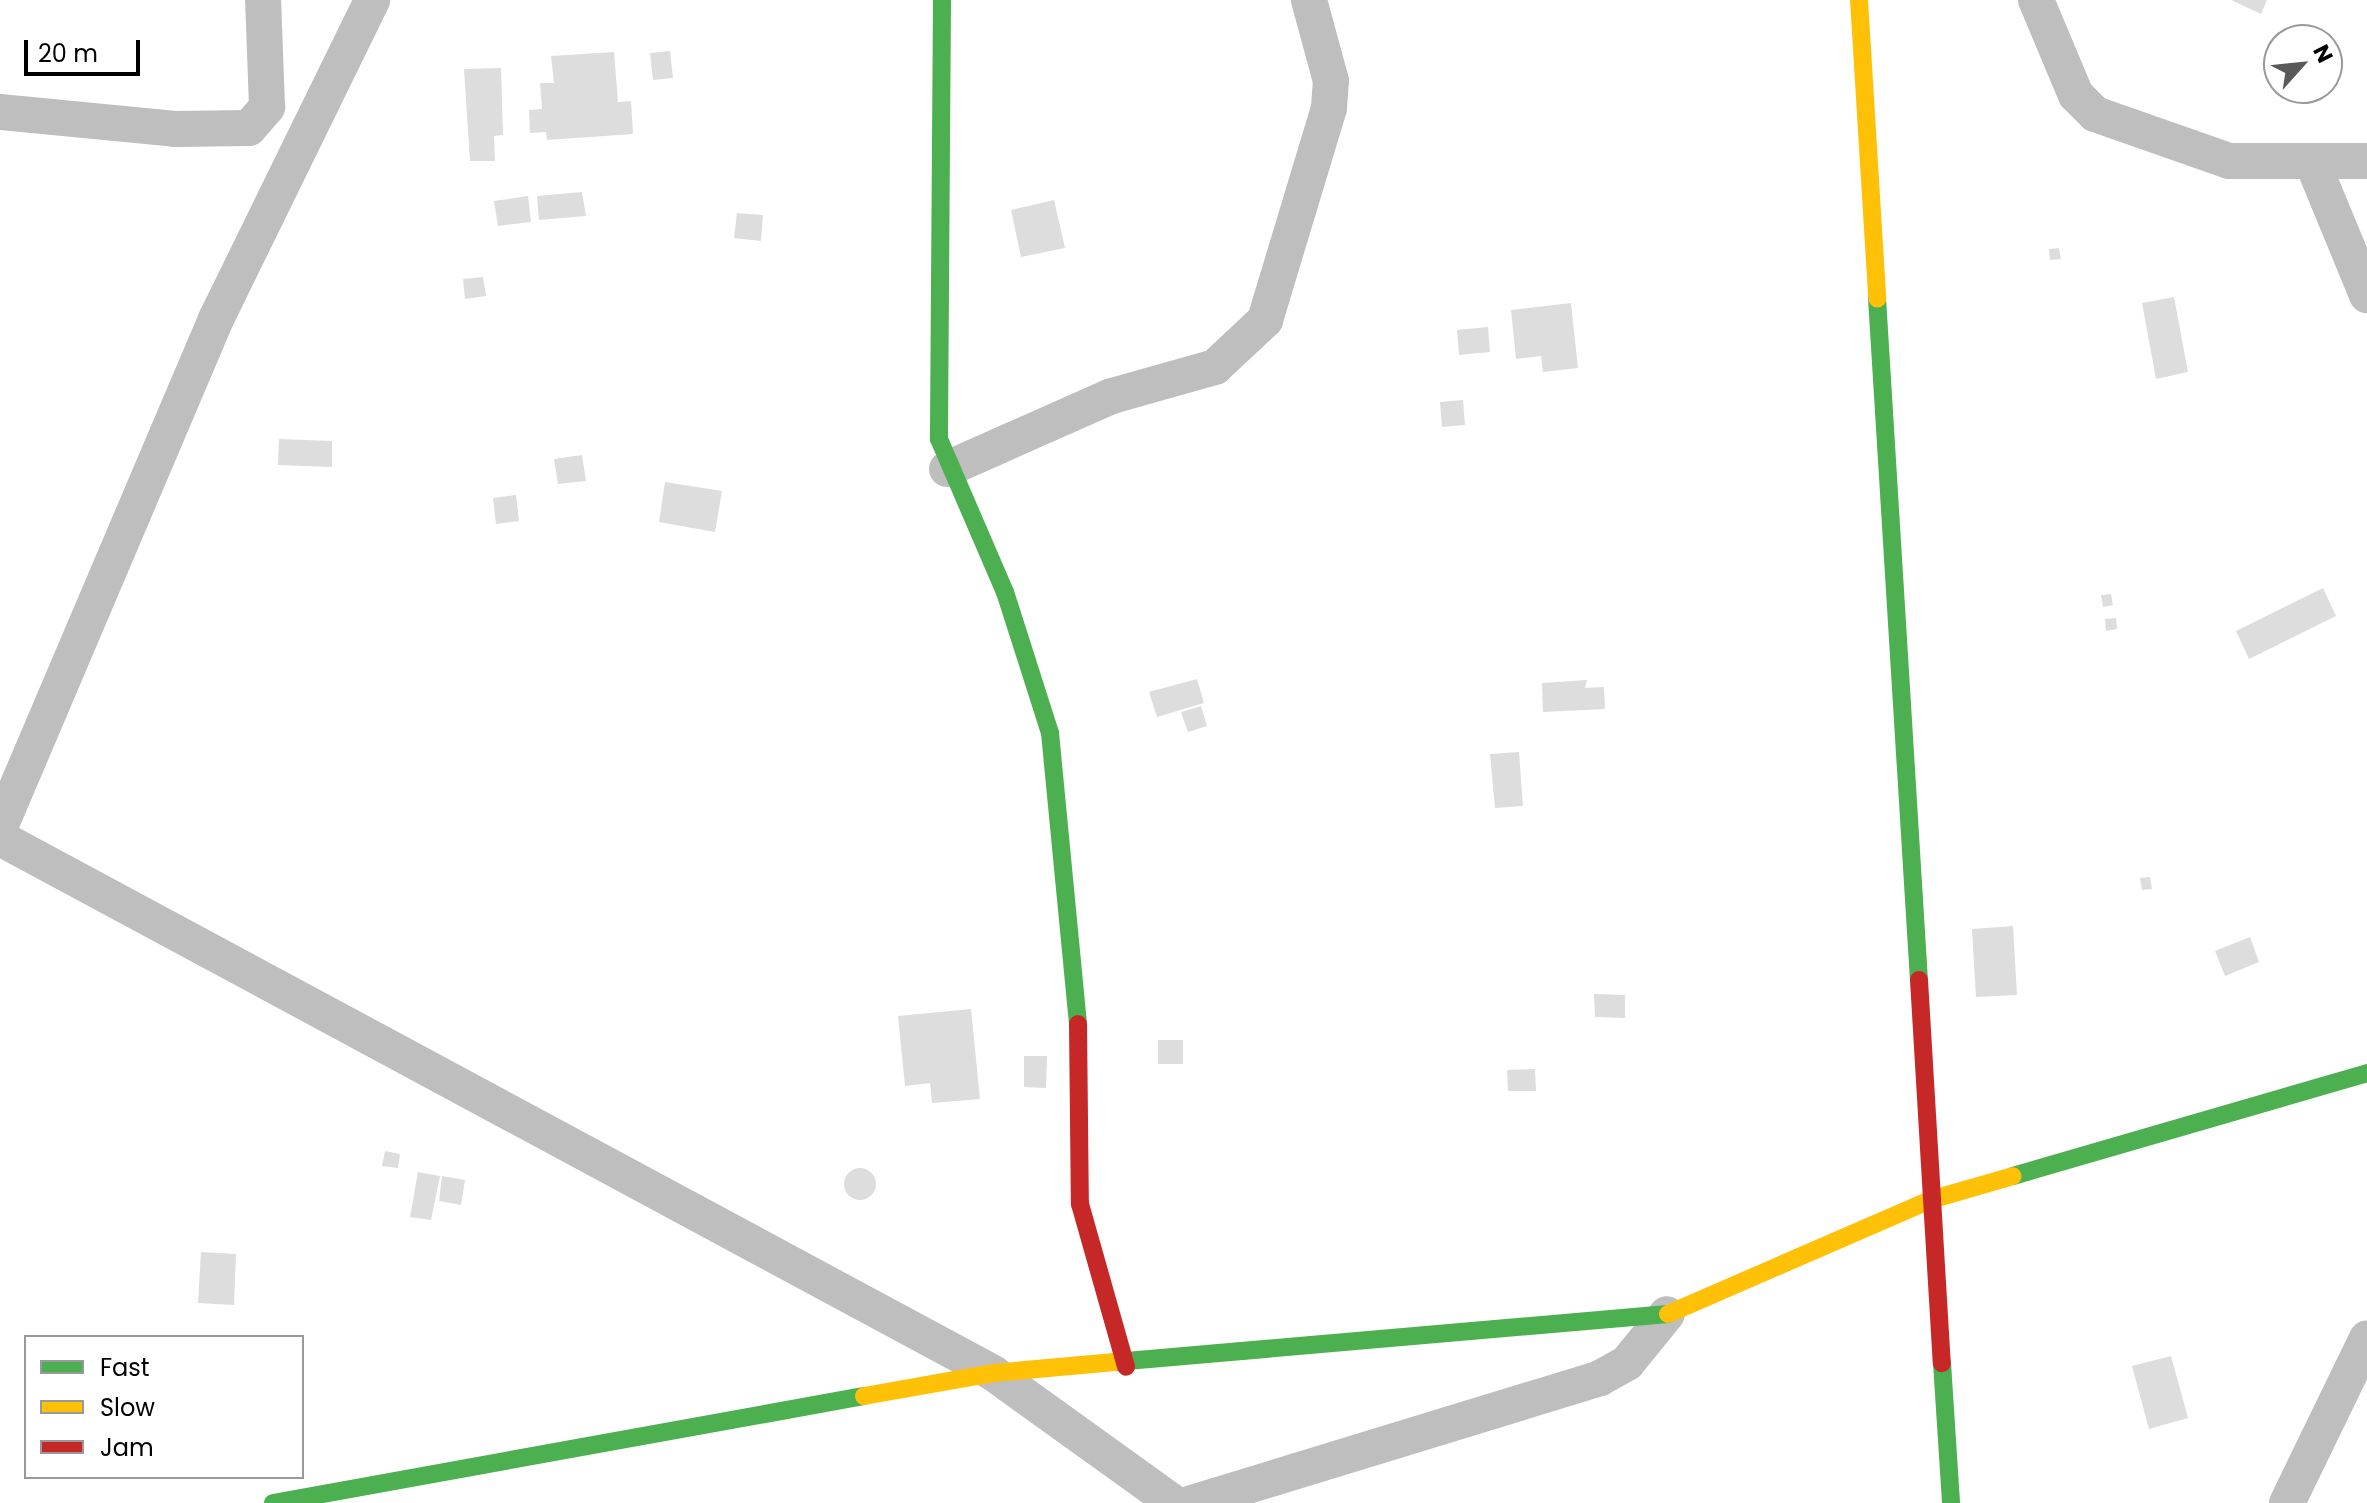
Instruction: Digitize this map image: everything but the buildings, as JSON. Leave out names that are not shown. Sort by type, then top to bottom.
[{"type":"street","points":[[0,112],[161,128],[249,128],[267,107],[263,0]]},
{"type":"street","points":[[0,827],[216,319],[372,0]]},
{"type":"street","points":[[942,0],[936,416],[947,469],[1005,592],[1050,733],[1078,994],[1080,1204],[1126,1367]]},
{"type":"street","points":[[947,469],[1102,400],[1215,367],[1265,320],[1329,108],[1331,81],[1309,0]]},
{"type":"street","points":[[1859,0],[1930,1200],[1951,1503]]},
{"type":"street","points":[[2036,0],[2076,95],[2095,114],[2191,153],[2313,164],[2367,161]]},
{"type":"street","points":[[2313,164],[2367,295]]},
{"type":"street","points":[[0,838],[993,1373],[1174,1503]]},
{"type":"street","points":[[273,1503],[345,1496],[993,1373],[1126,1367],[1667,1314],[1930,1200],[2367,1073]]},
{"type":"street","points":[[1192,1503],[1600,1378],[1627,1363],[1667,1314]]},
{"type":"street","points":[[2287,1503],[2367,1338]]},
{"type":"traffic: fast","points":[[942,0],[939,439],[1005,592],[1050,733],[1078,1024]]},
{"type":"traffic: fast","points":[[1877,298],[1919,980]]},
{"type":"traffic: fast","points":[[2013,1176],[2367,1073]]},
{"type":"traffic: fast","points":[[1115,1362],[1668,1314]]},
{"type":"traffic: fast","points":[[1942,1363],[1951,1503]]},
{"type":"traffic: fast","points":[[273,1503],[864,1396]]},
{"type":"traffic: slow","points":[[1859,0],[1877,298]]},
{"type":"traffic: slow","points":[[1668,1314],[1930,1200],[2013,1176]]},
{"type":"traffic: slow","points":[[864,1396],[993,1373],[1115,1362]]},
{"type":"traffic: jam","points":[[1919,980],[1942,1363]]},
{"type":"traffic: jam","points":[[1078,1024],[1080,1204],[1126,1367]]}]
